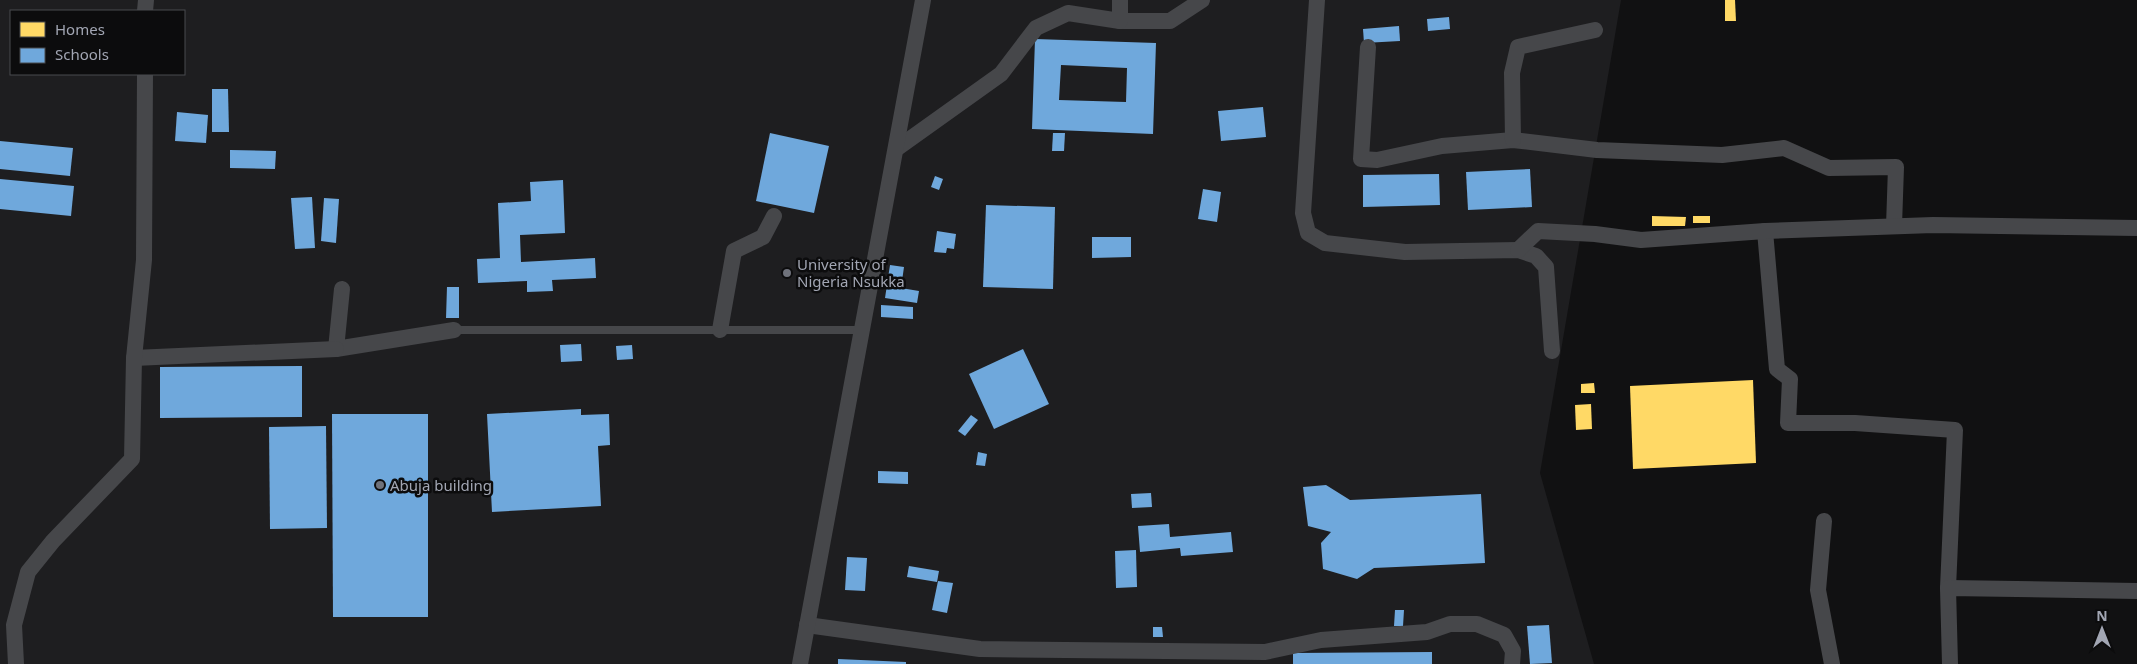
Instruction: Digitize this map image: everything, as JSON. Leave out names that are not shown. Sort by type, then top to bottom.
[{"type":"street","points":[[800,664],[922,0]]},
{"type":"street","points":[[1120,0],[1120,21]]},
{"type":"street","points":[[896,149],[1001,74],[1036,28],[1068,13],[1120,21],[1170,21],[1202,0]]},
{"type":"street","points":[[1317,0],[1303,213],[1308,233],[1325,243],[1405,252],[1518,250],[1536,256],[1546,267],[1552,350]]},
{"type":"street","points":[[1513,140],[1512,73],[1518,47],[1595,30]]},
{"type":"street","points":[[1368,47],[1360,159],[1378,160],[1442,146],[1513,140],[1597,150],[1722,155],[1784,148],[1829,168],[1896,167],[1894,226]]},
{"type":"street","points":[[16,664],[14,625],[28,572],[53,541],[132,458],[134,358],[144,260],[145,75]]},
{"type":"street","points":[[720,330],[734,251],[763,237],[774,216]]},
{"type":"street","points":[[1518,250],[1538,231],[1595,234],[1641,240],[1765,230],[1894,226],[2137,228]]},
{"type":"street","points":[[1765,230],[1778,369],[1790,379],[1788,423],[1855,423],[1954,430],[1948,588],[1950,664]]},
{"type":"street","points":[[336,349],[342,289]]},
{"type":"street","points":[[134,358],[336,349],[454,330]]},
{"type":"street","points":[[1824,521],[1818,590],[1832,664]]},
{"type":"street","points":[[1948,588],[2137,591]]},
{"type":"street","points":[[807,625],[980,649],[1265,655],[1321,640],[1427,632],[1450,624],[1477,624],[1504,635],[1512,651],[1512,664]]},
{"type":"lane","points":[[454,330],[862,330]]},
{"type":"shaded area","name":"University of Nigeria Nsukka","points":[[0,0],[1621,0],[1540,473],[1594,664],[0,664]]},
{"type":"building: Homes","points":[[1725,0],[1735,0],[1736,21],[1725,21]]},
{"type":"building: Homes","points":[[1652,216],[1686,217],[1685,226],[1652,226]]},
{"type":"building: Homes","points":[[1693,216],[1710,216],[1710,223],[1693,223]]},
{"type":"building: Homes","points":[[1753,380],[1756,463],[1633,469],[1630,386]]},
{"type":"building: Homes","points":[[1594,383],[1595,393],[1581,393],[1581,384]]},
{"type":"building: Homes","points":[[1591,404],[1592,429],[1576,430],[1575,405]]},
{"type":"building: Schools","points":[[1449,17],[1450,29],[1428,31],[1427,19]]},
{"type":"building: Schools","points":[[1399,26],[1400,41],[1364,43],[1363,29]]},
{"type":"building: Schools","points":[[1035,39],[1156,43],[1153,134],[1032,129]],"holes":[[[1061,65],[1127,68],[1126,102],[1059,100]]]},
{"type":"building: Schools","points":[[212,89],[228,89],[229,132],[212,132]]},
{"type":"building: Schools","points":[[1263,107],[1266,137],[1221,141],[1218,111]]},
{"type":"building: Schools","points":[[177,112],[208,115],[206,143],[175,141]]},
{"type":"building: Schools","points":[[770,133],[829,146],[814,213],[756,201]]},
{"type":"building: Schools","points":[[1053,133],[1065,133],[1064,151],[1052,151]]},
{"type":"building: Schools","points":[[0,141],[73,148],[70,176],[0,169]]},
{"type":"building: Schools","points":[[230,150],[276,151],[275,169],[230,168]]},
{"type":"building: Schools","points":[[1530,169],[1532,207],[1468,210],[1466,172]]},
{"type":"building: Schools","points":[[1439,174],[1440,205],[1363,207],[1363,175]]},
{"type":"building: Schools","points":[[935,176],[943,179],[939,190],[931,187]]},
{"type":"building: Schools","points":[[0,179],[74,186],[71,216],[0,209]]},
{"type":"building: Schools","points":[[563,180],[565,233],[520,235],[521,262],[595,258],[596,278],[552,280],[553,291],[527,292],[527,281],[478,283],[477,259],[500,258],[498,203],[531,201],[530,182]]},
{"type":"building: Schools","points":[[1203,189],[1221,192],[1217,222],[1198,219]]},
{"type":"building: Schools","points":[[312,197],[315,248],[295,249],[291,198]]},
{"type":"building: Schools","points":[[324,198],[339,199],[336,243],[321,241]]},
{"type":"building: Schools","points":[[986,205],[1055,207],[1053,289],[983,287]]},
{"type":"building: Schools","points":[[937,231],[956,234],[954,249],[947,248],[946,253],[934,252]]},
{"type":"building: Schools","points":[[1092,237],[1131,237],[1131,257],[1092,258]]},
{"type":"building: Schools","points":[[890,265],[904,267],[901,288],[919,291],[917,303],[885,298]]},
{"type":"building: Schools","points":[[447,287],[459,287],[459,318],[446,318]]},
{"type":"building: Schools","points":[[881,305],[913,307],[913,319],[881,317]]},
{"type":"building: Schools","points":[[581,344],[582,361],[561,362],[560,345]]},
{"type":"building: Schools","points":[[632,345],[633,359],[617,360],[616,346]]},
{"type":"building: Schools","points":[[1023,349],[1049,404],[994,429],[969,374]]},
{"type":"building: Schools","points":[[302,366],[302,417],[160,418],[160,367]]},
{"type":"building: Schools","points":[[581,409],[581,415],[609,414],[610,445],[598,446],[601,506],[492,512],[487,414]]},
{"type":"building: Schools","name":"Abuja building","points":[[332,414],[428,414],[428,617],[333,617]]},
{"type":"building: Schools","points":[[971,415],[978,420],[965,436],[958,431]]},
{"type":"building: Schools","points":[[326,426],[327,528],[270,529],[269,427]]},
{"type":"building: Schools","points":[[978,452],[987,454],[985,466],[976,465]]},
{"type":"building: Schools","points":[[878,471],[908,472],[908,484],[878,483]]},
{"type":"building: Schools","points":[[1326,485],[1350,500],[1481,494],[1485,563],[1374,568],[1357,579],[1323,569],[1321,543],[1331,532],[1308,526],[1303,487]]},
{"type":"building: Schools","points":[[1151,493],[1152,507],[1132,508],[1131,494]]},
{"type":"building: Schools","points":[[1169,524],[1170,537],[1231,532],[1233,552],[1181,556],[1180,548],[1140,552],[1138,526]]},
{"type":"building: Schools","points":[[1136,550],[1137,587],[1116,588],[1115,551]]},
{"type":"building: Schools","points":[[847,557],[867,558],[865,591],[845,590]]},
{"type":"building: Schools","points":[[909,566],[939,571],[937,582],[907,577]]},
{"type":"building: Schools","points":[[938,581],[953,583],[947,613],[932,610]]},
{"type":"building: Schools","points":[[1395,610],[1404,610],[1403,626],[1394,626]]},
{"type":"building: Schools","points":[[1549,625],[1552,663],[1530,664],[1527,626]]},
{"type":"building: Schools","points":[[1153,627],[1162,627],[1163,637],[1153,637]]},
{"type":"building: Schools","points":[[1432,652],[1432,664],[1293,664],[1293,653]]},
{"type":"building: Schools","points":[[838,659],[906,662],[906,664],[838,664]]},
{"type":"place","name":"University of Nigeria Nsukka","points":[[787,273]]},
{"type":"place","name":"Abuja building","points":[[380,485]]}]
